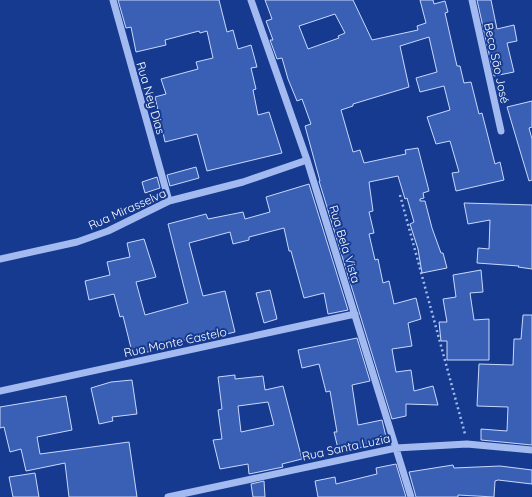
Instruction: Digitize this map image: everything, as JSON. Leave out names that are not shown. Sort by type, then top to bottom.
[{"type":"street","name":"Rua Ney Dias","points":[[113,0],[169,201]]},
{"type":"street","name":"Rua Bela Vista","points":[[252,0],[307,160],[411,497]]},
{"type":"street","name":"Beco São José","points":[[472,0],[501,131]]},
{"type":"street","name":"Rua Mirasselva","points":[[0,259],[83,240],[108,231],[169,201],[243,182],[307,160]]},
{"type":"street","name":"Rua Monte Castelo","points":[[0,391],[355,314]]},
{"type":"street","name":"Rua Santa Luzia","points":[[168,497],[396,448],[468,444],[532,450]]},
{"type":"path","points":[[400,195],[468,444]]},
{"type":"building","points":[[118,0],[219,0],[227,32],[233,30],[238,49],[251,45],[257,67],[251,68],[256,89],[253,90],[258,115],[269,112],[282,153],[207,171],[197,134],[165,142],[155,97],[166,94],[161,79],[198,69],[196,62],[213,58],[207,31],[200,33],[199,31],[165,40],[166,45],[136,52],[131,27],[126,28]]},
{"type":"building","points":[[265,0],[353,0],[372,40],[418,30],[417,26],[426,23],[420,0],[433,0],[434,4],[445,1],[448,12],[445,13],[457,66],[460,66],[464,83],[471,82],[479,114],[482,113],[495,164],[500,162],[504,180],[456,191],[452,173],[459,172],[450,141],[436,144],[427,117],[450,110],[444,86],[420,92],[416,78],[437,72],[429,37],[400,46],[409,87],[353,104],[353,106],[341,110],[353,152],[360,150],[364,163],[406,154],[405,150],[418,148],[429,191],[423,193],[424,198],[420,199],[420,201],[425,201],[432,228],[441,253],[443,253],[447,268],[422,273],[418,249],[410,224],[414,222],[407,198],[405,199],[398,176],[369,182],[373,211],[369,212],[374,233],[369,234],[375,260],[378,259],[383,283],[389,281],[394,304],[416,298],[421,319],[408,323],[412,346],[392,349],[396,372],[411,370],[414,391],[433,386],[438,405],[406,404],[406,416],[392,419],[319,181],[305,126],[311,124],[302,99],[297,101],[288,79],[282,58],[277,59],[270,40],[273,40],[266,21],[272,19]],"holes":[[[335,14],[345,33],[338,36],[339,38],[308,49],[299,26]]]},
{"type":"building","points":[[477,0],[491,0],[497,29],[514,25],[517,41],[507,43],[514,72],[494,76]]},
{"type":"building","points":[[532,101],[532,127],[529,128],[532,139],[532,180],[529,181],[507,107]]},
{"type":"building","points":[[196,167],[199,178],[170,186],[167,175]]},
{"type":"building","points":[[157,177],[160,188],[145,193],[142,182]]},
{"type":"building","points":[[309,184],[348,310],[328,314],[324,293],[304,298],[291,251],[289,251],[284,228],[249,237],[249,240],[233,244],[230,232],[189,243],[203,296],[225,291],[235,332],[202,340],[201,336],[150,348],[151,351],[133,356],[123,316],[120,317],[114,294],[89,300],[85,281],[110,275],[107,262],[130,257],[127,243],[144,239],[156,277],[136,282],[145,315],[188,303],[168,224],[206,214],[208,219],[243,212],[245,219],[270,212],[266,197]]},
{"type":"building","points":[[464,203],[532,205],[532,269],[518,267],[519,266],[477,263],[478,248],[489,249],[490,220],[468,224]]},
{"type":"building","points":[[481,270],[483,292],[470,293],[474,320],[489,319],[489,360],[447,360],[447,341],[441,341],[439,322],[447,322],[443,299],[456,297],[453,275]]},
{"type":"building","points":[[270,290],[277,319],[264,323],[256,293]]},
{"type":"building","points":[[523,315],[532,315],[532,445],[481,440],[481,429],[507,431],[508,407],[477,406],[479,364],[513,365],[514,339],[521,339]]},
{"type":"building","points":[[357,338],[370,381],[352,385],[358,425],[382,420],[387,441],[339,453],[334,432],[337,432],[330,391],[326,392],[319,364],[302,368],[298,350]]},
{"type":"building","points":[[235,375],[235,379],[263,376],[265,390],[283,386],[302,459],[282,464],[283,467],[249,474],[248,464],[220,469],[213,440],[222,439],[218,410],[222,409],[218,377]],"holes":[[[268,402],[274,425],[241,432],[238,406]]]},
{"type":"building","points":[[132,380],[137,414],[112,417],[113,421],[99,424],[91,388],[111,382]]},
{"type":"building","points":[[66,396],[72,430],[37,437],[40,454],[129,442],[137,497],[69,497],[65,463],[26,471],[21,449],[10,452],[4,427],[0,428],[0,407]]},
{"type":"building","points":[[396,464],[406,497],[318,497],[315,481],[335,477],[336,484],[377,474],[376,468]]},
{"type":"building","points":[[453,465],[454,468],[500,466],[532,470],[532,484],[498,480],[495,481],[494,497],[458,495],[458,497],[416,497],[409,472]]},
{"type":"building","points":[[35,473],[39,497],[13,497],[9,477]]},
{"type":"building","points":[[264,481],[265,497],[253,497],[251,484]]}]
